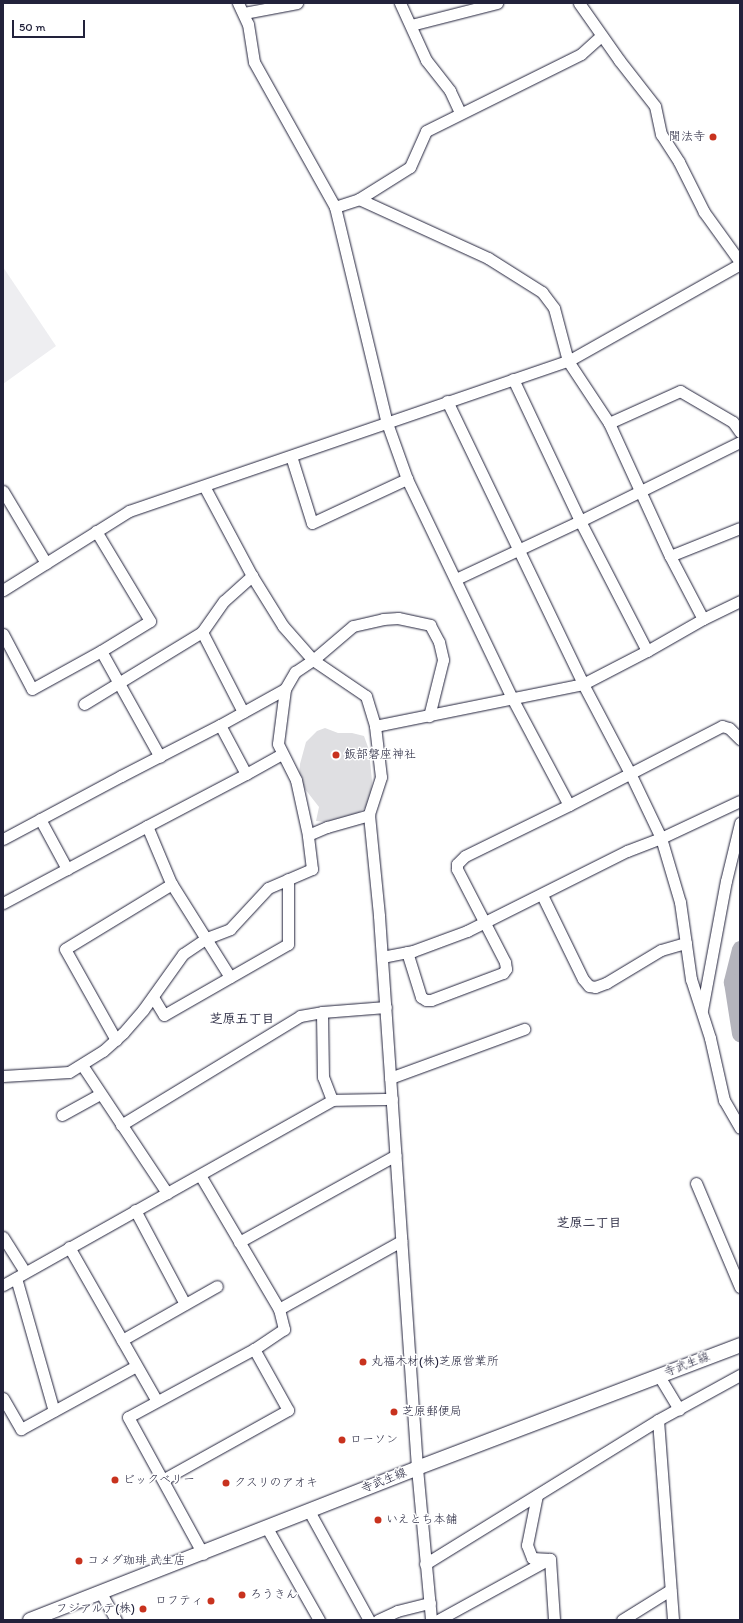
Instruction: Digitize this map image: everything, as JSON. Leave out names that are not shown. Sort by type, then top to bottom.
[{"type":"main road","name":"寺武生線","points":[[30,1620],[203,1554],[417,1468],[740,1345]]},
{"type":"street","points":[[238,3],[244,13],[250,36],[254,62],[335,207],[387,423],[407,479],[456,578],[512,698],[569,805]]},
{"type":"street","points":[[244,13],[297,3]]},
{"type":"street","points":[[400,3],[426,60],[450,91],[460,112]]},
{"type":"street","points":[[411,25],[497,3]]},
{"type":"street","points":[[3,590],[129,511],[447,401],[568,361],[740,263],[704,212],[679,162],[661,134],[655,106],[601,36],[579,3]]},
{"type":"street","points":[[335,207],[359,199],[410,167],[426,131],[460,112],[581,54],[601,36]]},
{"type":"street","points":[[359,199],[488,258],[536,287],[554,308],[568,361],[609,423],[670,556],[703,619]]},
{"type":"street","points":[[513,379],[580,521],[647,651]]},
{"type":"street","points":[[609,423],[680,391],[733,422],[740,432]]},
{"type":"street","points":[[447,401],[583,684],[630,773],[661,838],[680,902],[691,979],[710,1038],[724,1100],[740,1128]]},
{"type":"street","points":[[456,578],[580,521],[640,490],[740,442]]},
{"type":"street","points":[[291,456],[312,523],[407,479]]},
{"type":"street","points":[[204,486],[252,576],[283,626],[312,660],[366,696],[375,726],[381,777],[369,815],[386,1007],[424,1564],[431,1620]]},
{"type":"street","points":[[3,492],[46,563]]},
{"type":"street","points":[[670,556],[740,528]]},
{"type":"street","points":[[3,634],[32,689],[101,651],[150,621],[96,532]]},
{"type":"street","points":[[84,704],[202,632],[224,601],[252,576]]},
{"type":"street","points":[[375,726],[583,684],[647,651],[703,619],[740,601]]},
{"type":"street","points":[[3,1076],[69,1072],[82,1065],[116,1040],[123,1033],[153,996],[183,954],[207,938],[230,929],[268,888],[312,869],[308,835],[296,780],[278,744],[285,689],[295,672],[353,626],[383,618],[398,618],[430,625],[439,642],[443,660],[429,716]]},
{"type":"street","points":[[202,632],[243,712]]},
{"type":"street","points":[[101,651],[160,757]]},
{"type":"street","points":[[3,839],[120,776],[160,757],[285,689]]},
{"type":"street","points":[[220,725],[246,774]]},
{"type":"street","points":[[407,952],[422,997],[426,1000],[431,1000],[503,973],[506,969],[505,962],[457,869],[460,860],[722,726],[729,728],[740,739]]},
{"type":"street","points":[[4,899],[67,868],[282,754]]},
{"type":"street","points":[[382,958],[407,952],[467,931],[542,895],[627,851],[661,838],[740,801]]},
{"type":"street","points":[[308,835],[327,827],[369,815]]},
{"type":"street","points":[[40,819],[67,868]]},
{"type":"street","points":[[701,1013],[726,881],[740,823]]},
{"type":"street","points":[[147,826],[172,884],[230,977]]},
{"type":"street","points":[[153,996],[164,1015],[288,944],[288,879]]},
{"type":"street","points":[[116,1040],[65,949],[172,884]]},
{"type":"street","points":[[542,895],[583,979],[589,986],[595,987],[606,984],[661,950],[686,943]]},
{"type":"street","points":[[121,1125],[300,1016],[322,1012],[386,1007]]},
{"type":"street","points":[[322,1012],[323,1077],[332,1100]]},
{"type":"street","points":[[390,1078],[524,1029]]},
{"type":"street","points":[[82,1065],[167,1192]]},
{"type":"street","points":[[62,1115],[100,1094]]},
{"type":"street","points":[[3,1285],[332,1100],[392,1099]]},
{"type":"street","points":[[239,1242],[396,1155]]},
{"type":"street","points":[[200,1175],[279,1309],[284,1329],[254,1349],[128,1417],[164,1479],[203,1554]]},
{"type":"street","points":[[696,1183],[740,1287]]},
{"type":"street","points":[[135,1210],[185,1304]]},
{"type":"street","points":[[3,1237],[20,1275],[54,1411]]},
{"type":"street","points":[[279,1309],[401,1241]]},
{"type":"street","points":[[69,1247],[157,1402]]},
{"type":"street","points":[[122,1340],[217,1286]]},
{"type":"street","points":[[164,1479],[288,1410],[254,1349]]},
{"type":"street","points":[[3,1398],[21,1429],[136,1366]]},
{"type":"street","points":[[424,1564],[658,1420],[740,1375]]},
{"type":"street","points":[[659,1376],[679,1409]]},
{"type":"street","points":[[658,1420],[673,1620]]},
{"type":"street","points":[[537,1495],[527,1545],[532,1558],[550,1559]]},
{"type":"street","points":[[309,1511],[369,1620]]},
{"type":"street","points":[[268,1528],[319,1620]]},
{"type":"street","points":[[438,1620],[550,1559]]},
{"type":"street","points":[[550,1559],[554,1620]]},
{"type":"street","points":[[622,1620],[670,1590]]},
{"type":"street","points":[[101,1593],[116,1620]]},
{"type":"street","points":[[378,1620],[397,1611],[430,1603]]},
{"type":"shaded area","points":[[3,267],[56,346],[3,384]]},
{"type":"shaded area","points":[[325,728],[338,733],[352,733],[364,736],[369,750],[372,781],[369,805],[357,814],[325,822],[316,821],[319,807],[305,789],[299,777],[300,764],[306,742],[317,731]]},
{"type":"waterway","points":[[740,949],[732,982],[740,1033]]},
{"type":"place","name":"聞法寺","points":[[713,137]]},
{"type":"place","name":"飯部磐座神社","points":[[336,755]]},
{"type":"place","name":"丸福木材(株)芝原営業所","points":[[363,1362]]},
{"type":"place","name":"芝原郵便局","points":[[394,1412]]},
{"type":"place","name":"ローソン","points":[[342,1440]]},
{"type":"place","name":"ビックベリー","points":[[115,1480]]},
{"type":"place","name":"クスリのアオキ","points":[[226,1483]]},
{"type":"place","name":"いえとち本舗","points":[[378,1520]]},
{"type":"place","name":"コメダ珈琲 武生店","points":[[79,1561]]},
{"type":"place","name":"ろうきん","points":[[242,1595]]},
{"type":"place","name":"ロフティ","points":[[211,1601]]},
{"type":"place","name":"フジアルテ(株)","points":[[143,1609]]},
{"type":"district","name":"芝原五丁目","points":[[242,1019]]},
{"type":"district","name":"芝原二丁目","points":[[589,1223]]}]
